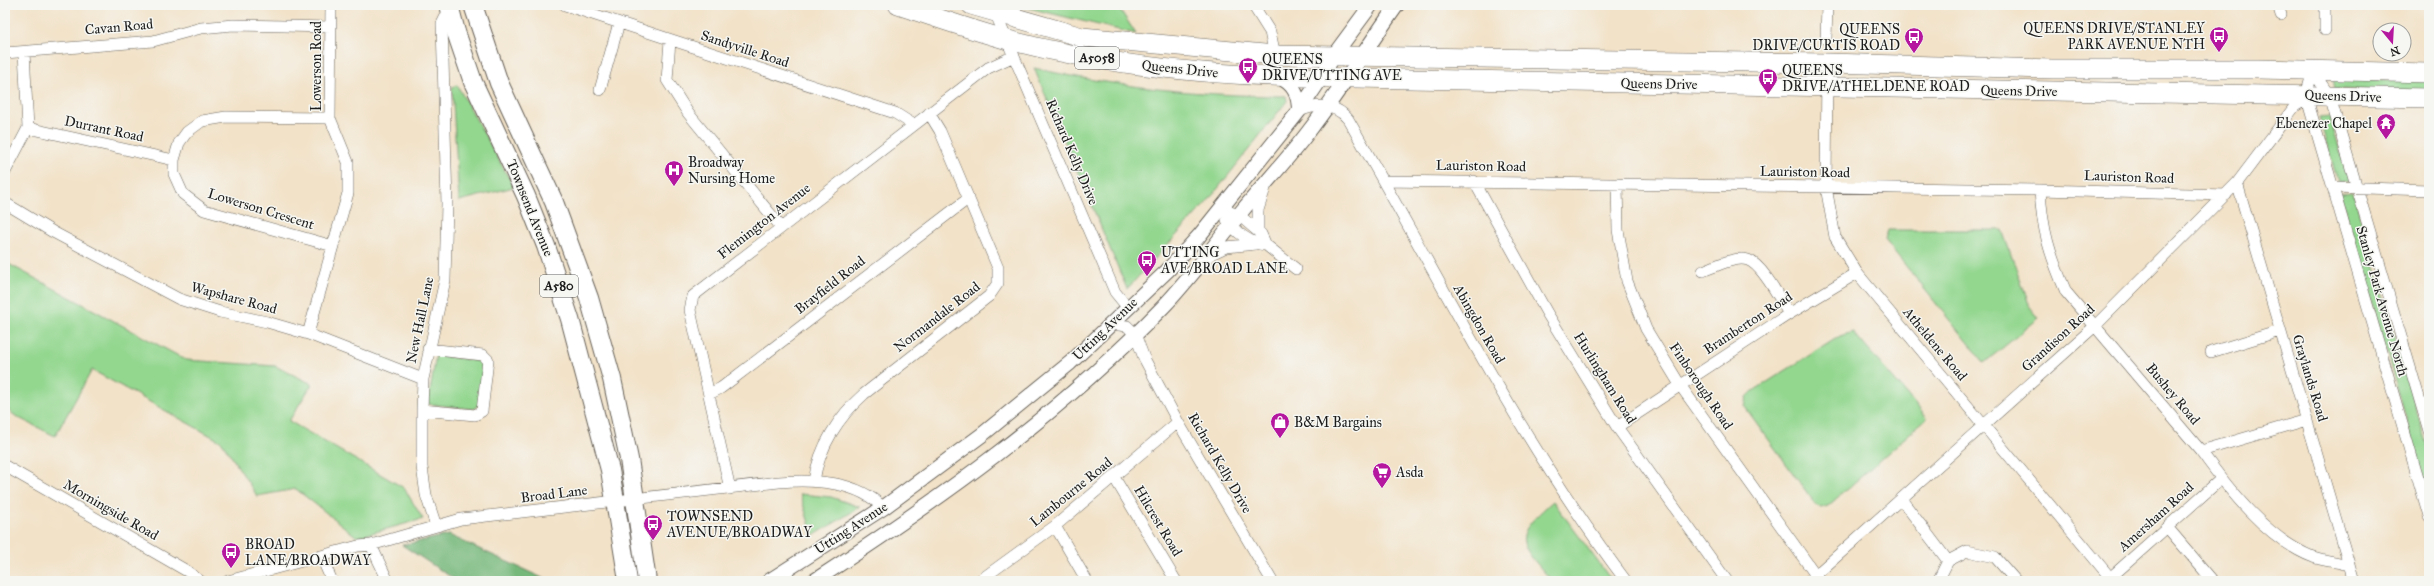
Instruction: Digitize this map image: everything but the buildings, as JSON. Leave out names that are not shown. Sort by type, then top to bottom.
[{"type":"highway","name":"Queens Drive","points":[[898,5],[1011,48],[1088,57],[1188,72],[1279,77],[1346,77],[2306,97],[2429,98]]},
{"type":"highway","name":"Queens Drive","points":[[971,5],[994,9],[1082,37],[1275,56],[1362,55],[1826,63],[2052,69],[2429,73]]},
{"type":"main road","name":"Townsend Avenue","points":[[473,5],[499,83],[554,202],[589,298],[612,379],[630,459],[647,581]]},
{"type":"main road","name":"Townsend Avenue","points":[[450,6],[456,32],[473,82],[506,150],[546,246],[586,376],[616,502],[628,581]]},
{"type":"street","name":"Lowerson Road","points":[[308,334],[348,193],[349,179],[348,162],[343,145],[330,118],[331,5]]},
{"type":"street","name":"Sandyville Road","points":[[565,5],[670,41],[894,113],[914,125]]},
{"type":"street","points":[[1253,5],[1270,32],[1275,56]]},
{"type":"street","name":"Utting Avenue","points":[[769,581],[883,508],[983,434],[1070,362],[1128,308],[1170,267],[1220,209],[1299,110],[1322,77],[1334,55],[1371,5]]},
{"type":"street","name":"Utting Avenue","points":[[814,581],[896,528],[990,460],[1064,400],[1124,345],[1189,279],[1235,220],[1266,184],[1327,106],[1397,5]]},
{"type":"street","points":[[1826,39],[1828,5]]},
{"type":"street","points":[[2325,5],[2325,30]]},
{"type":"street","name":"New Hall Lane","points":[[436,526],[426,495],[422,467],[422,410],[423,379],[428,349],[445,280],[447,204],[442,24],[450,6]]},
{"type":"street","name":"Richard Kelly Drive","points":[[994,9],[1115,292],[1128,308]]},
{"type":"street","points":[[600,90],[619,23]]},
{"type":"street","name":"Cavan Road","points":[[5,53],[153,41],[201,28],[234,25],[331,27]]},
{"type":"street","points":[[670,41],[667,80],[688,113],[781,227]]},
{"type":"street","name":"Flemington Avenue","points":[[730,488],[690,310],[691,301],[701,288],[994,64],[1011,48]]},
{"type":"street","points":[[5,172],[28,128],[24,52]]},
{"type":"street","name":"Atheldene Road","points":[[1826,63],[1826,187],[1835,237],[1857,273],[2112,580]]},
{"type":"street","points":[[2306,97],[2313,71]]},
{"type":"street","name":"Stanley Park Avenue North","points":[[2313,71],[2330,97],[2429,431]]},
{"type":"street","points":[[1279,77],[1288,82],[1296,92],[1299,110],[1314,106],[1327,106]]},
{"type":"street","name":"Stanley Park Avenue North","points":[[2306,97],[2429,516]]},
{"type":"street","name":"Grandison Road","points":[[1815,579],[1983,424],[2095,326],[2238,183],[2295,106],[2306,97]]},
{"type":"street","name":"Abingdon Road","points":[[1327,106],[1338,109],[1348,119],[1465,332],[1533,446],[1626,581]]},
{"type":"street","name":"Normandale Road","points":[[814,481],[823,449],[837,425],[854,404],[989,296],[996,288],[999,278],[998,268],[940,131],[929,113]]},
{"type":"street","name":"Lowerson Crescent","points":[[330,118],[212,118],[202,120],[186,132],[179,143],[174,160],[174,174],[183,194],[204,210],[333,246]]},
{"type":"street","name":"Durrant Road","points":[[28,128],[174,160]]},
{"type":"street","name":"Lauriston Road","points":[[1383,181],[1474,181],[2040,190],[2226,195]]},
{"type":"street","name":"Hurlingham Road","points":[[1474,181],[1547,313],[1616,427],[1727,581]]},
{"type":"street","name":"Graylands Road","points":[[2238,183],[2354,581]]},
{"type":"street","points":[[1261,245],[1258,231],[1258,210],[1266,184]]},
{"type":"street","name":"Finborough Road","points":[[1617,184],[1618,230],[1627,281],[1646,329],[1680,385],[1815,579]]},
{"type":"street","points":[[2333,187],[2429,190]]},
{"type":"street","name":"Bushey Road","points":[[2040,190],[2042,222],[2053,262],[2066,292],[2201,451],[2221,479],[2269,531],[2313,556],[2349,565]]},
{"type":"street","name":"Brayfield Road","points":[[709,394],[721,388],[968,198]]},
{"type":"street","name":"Wapshare Road","points":[[5,203],[53,232],[179,299],[220,312],[267,322],[308,334],[423,379]]},
{"type":"street","points":[[1220,209],[1235,220],[1261,245],[1296,269]]},
{"type":"street","points":[[1235,220],[1258,231]]},
{"type":"street","points":[[1206,257],[1226,247],[1261,245]]},
{"type":"street","points":[[1703,271],[1733,260],[1748,260],[1759,267],[1789,314]]},
{"type":"street","name":"Bramberton Road","points":[[1616,427],[1789,314],[1857,273]]},
{"type":"street","points":[[1111,324],[1127,326],[1135,334]]},
{"type":"street","points":[[2210,352],[2280,331]]},
{"type":"street","name":"Richard Kelly Drive","points":[[1135,334],[1144,358],[1178,422],[1272,581]]},
{"type":"street","name":"Richard Kelly Drive","points":[[1124,345],[1133,349],[1144,358]]},
{"type":"street","points":[[422,410],[475,415],[482,411],[488,360],[483,355],[428,349]]},
{"type":"street","points":[[2201,451],[2307,420]]},
{"type":"street","name":"Lambourne Road","points":[[978,581],[1056,526],[1178,422]]},
{"type":"street","name":"Morningside Road","points":[[5,466],[188,571],[200,581]]},
{"type":"street","name":"Hilcrest Road","points":[[1114,477],[1176,581]]},
{"type":"street","name":"Amersham Road","points":[[2112,580],[2167,527],[2221,479]]},
{"type":"street","name":"Broad Lane","points":[[228,581],[358,546],[371,545],[461,520],[779,482],[814,481],[852,490],[872,499],[883,508]]},
{"type":"street","points":[[1901,499],[1948,561]]},
{"type":"street","points":[[1056,526],[1087,581]]},
{"type":"street","points":[[2167,527],[2212,581]]},
{"type":"street","points":[[371,545],[388,581]]},
{"type":"street","points":[[1938,581],[1948,561],[1967,551],[1995,557],[2016,581]]},
{"type":"street","points":[[321,556],[332,581]]},
{"type":"green space","points":[[1016,5],[1117,5],[1136,34]]},
{"type":"green space","points":[[1034,68],[1065,75],[1159,89],[1254,96],[1286,96],[1287,101],[1208,201],[1127,289]]},
{"type":"green space","points":[[2333,79],[2429,80],[2429,92],[2335,89]]},
{"type":"green space","points":[[457,85],[514,187],[459,201],[452,87]]},
{"type":"green space","points":[[2330,117],[2349,181],[2338,182],[2319,118]]},
{"type":"green space","points":[[2353,192],[2429,453],[2429,497],[2340,193]]},
{"type":"green space","points":[[1888,230],[2002,230],[2030,307],[2039,318],[1984,363],[1885,240]]},
{"type":"green space","points":[[5,262],[186,360],[275,366],[312,384],[289,421],[404,488],[423,519],[357,537],[296,489],[257,496],[222,442],[92,370],[55,436],[17,417],[5,408]]},
{"type":"green space","points":[[1853,332],[1927,418],[1828,506],[1821,508],[1816,505],[1745,407],[1747,397],[1753,391],[1840,336]]},
{"type":"green space","points":[[436,355],[478,361],[483,367],[479,405],[473,409],[428,404]]},
{"type":"green space","points":[[800,494],[831,497],[860,507],[813,536]]},
{"type":"green space","points":[[1553,501],[1612,581],[1552,581],[1531,557],[1524,540],[1525,532],[1530,523],[1539,513]]},
{"type":"green space","points":[[449,535],[549,581],[457,581],[402,545]]},
{"type":"place","name":"QUEENS DRIVE/STANLEY PARK AVENUE NTH","points":[[2219,53]]},
{"type":"place","name":"QUEENS DRIVE/CURTIS ROAD","points":[[1914,54]]},
{"type":"place","name":"QUEENS DRIVE/UTTING AVE","points":[[1248,84]]},
{"type":"place","name":"QUEENS DRIVE/ATHELDENE ROAD","points":[[1768,95]]},
{"type":"place","name":"Ebenezer Chapel","points":[[2386,140]]},
{"type":"place","name":"Broadway Nursing Home","points":[[674,187]]},
{"type":"place","name":"UTTING AVE/BROAD LANE","points":[[1147,277]]},
{"type":"place","name":"B&M Bargains","points":[[1280,439]]},
{"type":"place","name":"Asda","points":[[1382,489]]},
{"type":"place","name":"TOWNSEND AVENUE/BROADWAY","points":[[653,541]]},
{"type":"place","name":"BROAD LANE/BROADWAY","points":[[231,569]]}]
